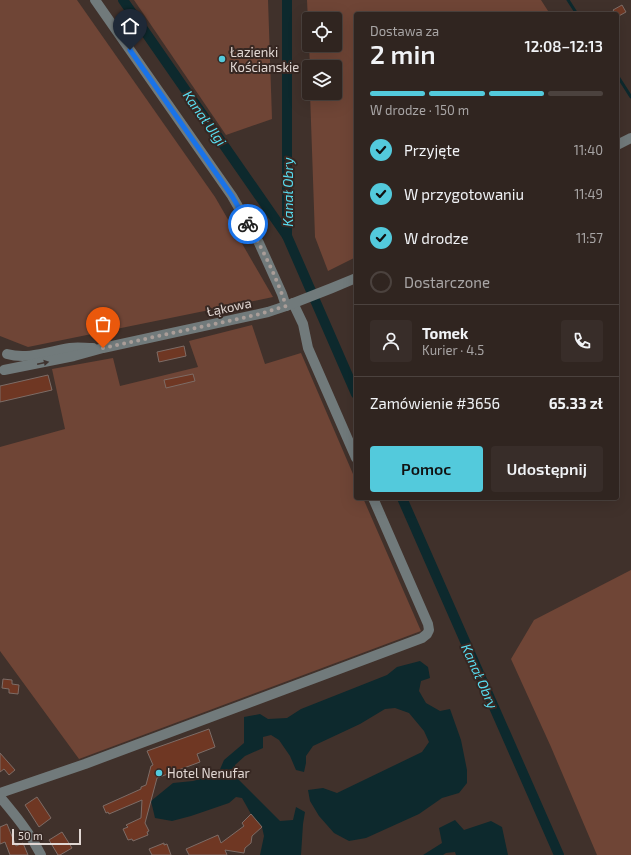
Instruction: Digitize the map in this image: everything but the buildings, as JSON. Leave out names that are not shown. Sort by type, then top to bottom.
[{"type":"street","points":[[94,0],[232,196],[259,243],[282,294],[292,304],[303,324],[308,348],[354,453]]},
{"type":"street","points":[[619,144],[631,138]]},
{"type":"street","name":"Łąkowa","points":[[2,371],[256,315],[292,304],[354,279]]},
{"type":"street","name":"Łąkowa","points":[[4,351],[12,356],[32,356],[72,348],[103,348]]},
{"type":"street","points":[[2,371],[9,363],[9,358],[4,351]]},
{"type":"street","points":[[0,793],[85,764],[422,638],[429,630],[428,624],[374,500]]},
{"type":"street","points":[[0,797],[34,840],[42,855]]},
{"type":"shaded area","points":[[0,0],[77,0],[215,197],[273,297],[28,347],[0,336]]},
{"type":"shaded area","name":"Łazienki Kościanskie","points":[[134,0],[268,0],[272,119],[226,135]]},
{"type":"shaded area","points":[[307,0],[541,0],[549,12],[354,12],[354,258],[328,271],[315,237],[310,100],[342,100],[342,60],[310,60],[309,52],[342,52],[342,12],[308,12]]},
{"type":"shaded area","points":[[252,325],[265,364],[301,353],[354,476],[354,500],[364,500],[421,631],[79,759],[0,651],[0,447],[65,429],[52,369],[113,358],[120,386],[198,367],[189,341]]},
{"type":"shaded area","points":[[631,570],[631,855],[597,855],[551,747],[511,659],[534,620]]},
{"type":"water","points":[[420,661],[428,667],[430,678],[421,681],[419,691],[426,703],[440,711],[450,709],[461,740],[467,770],[467,783],[459,793],[442,798],[419,814],[366,838],[349,841],[334,833],[319,816],[310,801],[308,790],[323,788],[337,793],[422,752],[429,742],[424,731],[409,713],[395,708],[385,709],[360,724],[313,746],[306,756],[304,772],[296,770],[290,756],[279,740],[271,735],[263,737],[263,748],[245,756],[235,765],[236,777],[280,821],[293,820],[296,807],[305,812],[301,855],[260,855],[264,836],[262,827],[251,814],[242,798],[236,797],[229,803],[172,821],[155,818],[151,801],[173,783],[193,781],[218,774],[224,760],[244,743],[244,717],[260,714],[268,719],[287,718],[301,709],[387,675],[397,667]]},
{"type":"water","points":[[455,820],[464,830],[491,821],[502,827],[508,855],[456,855],[455,852],[446,853],[443,855],[423,855],[442,843],[439,828]]},
{"type":"waterway","name":"Kanał Ulgi","points":[[123,0],[287,236]]},
{"type":"waterway","name":"Kanał Obry","points":[[287,0],[287,236],[354,389]]},
{"type":"waterway","points":[[568,0],[576,12]]},
{"type":"waterway","points":[[619,78],[631,97]]},
{"type":"waterway","name":"Kanał Obry","points":[[403,500],[559,855]]},
{"type":"way so far","points":[[103,348],[256,315],[286,306],[259,243],[248,224]]},
{"type":"place","name":"Łazienki Kościanskie","points":[[222,59]]},
{"type":"place","name":"Hotel Nenufar","points":[[159,773]]},
{"type":"route","points":[[130,50],[232,196],[248,224]]}]
